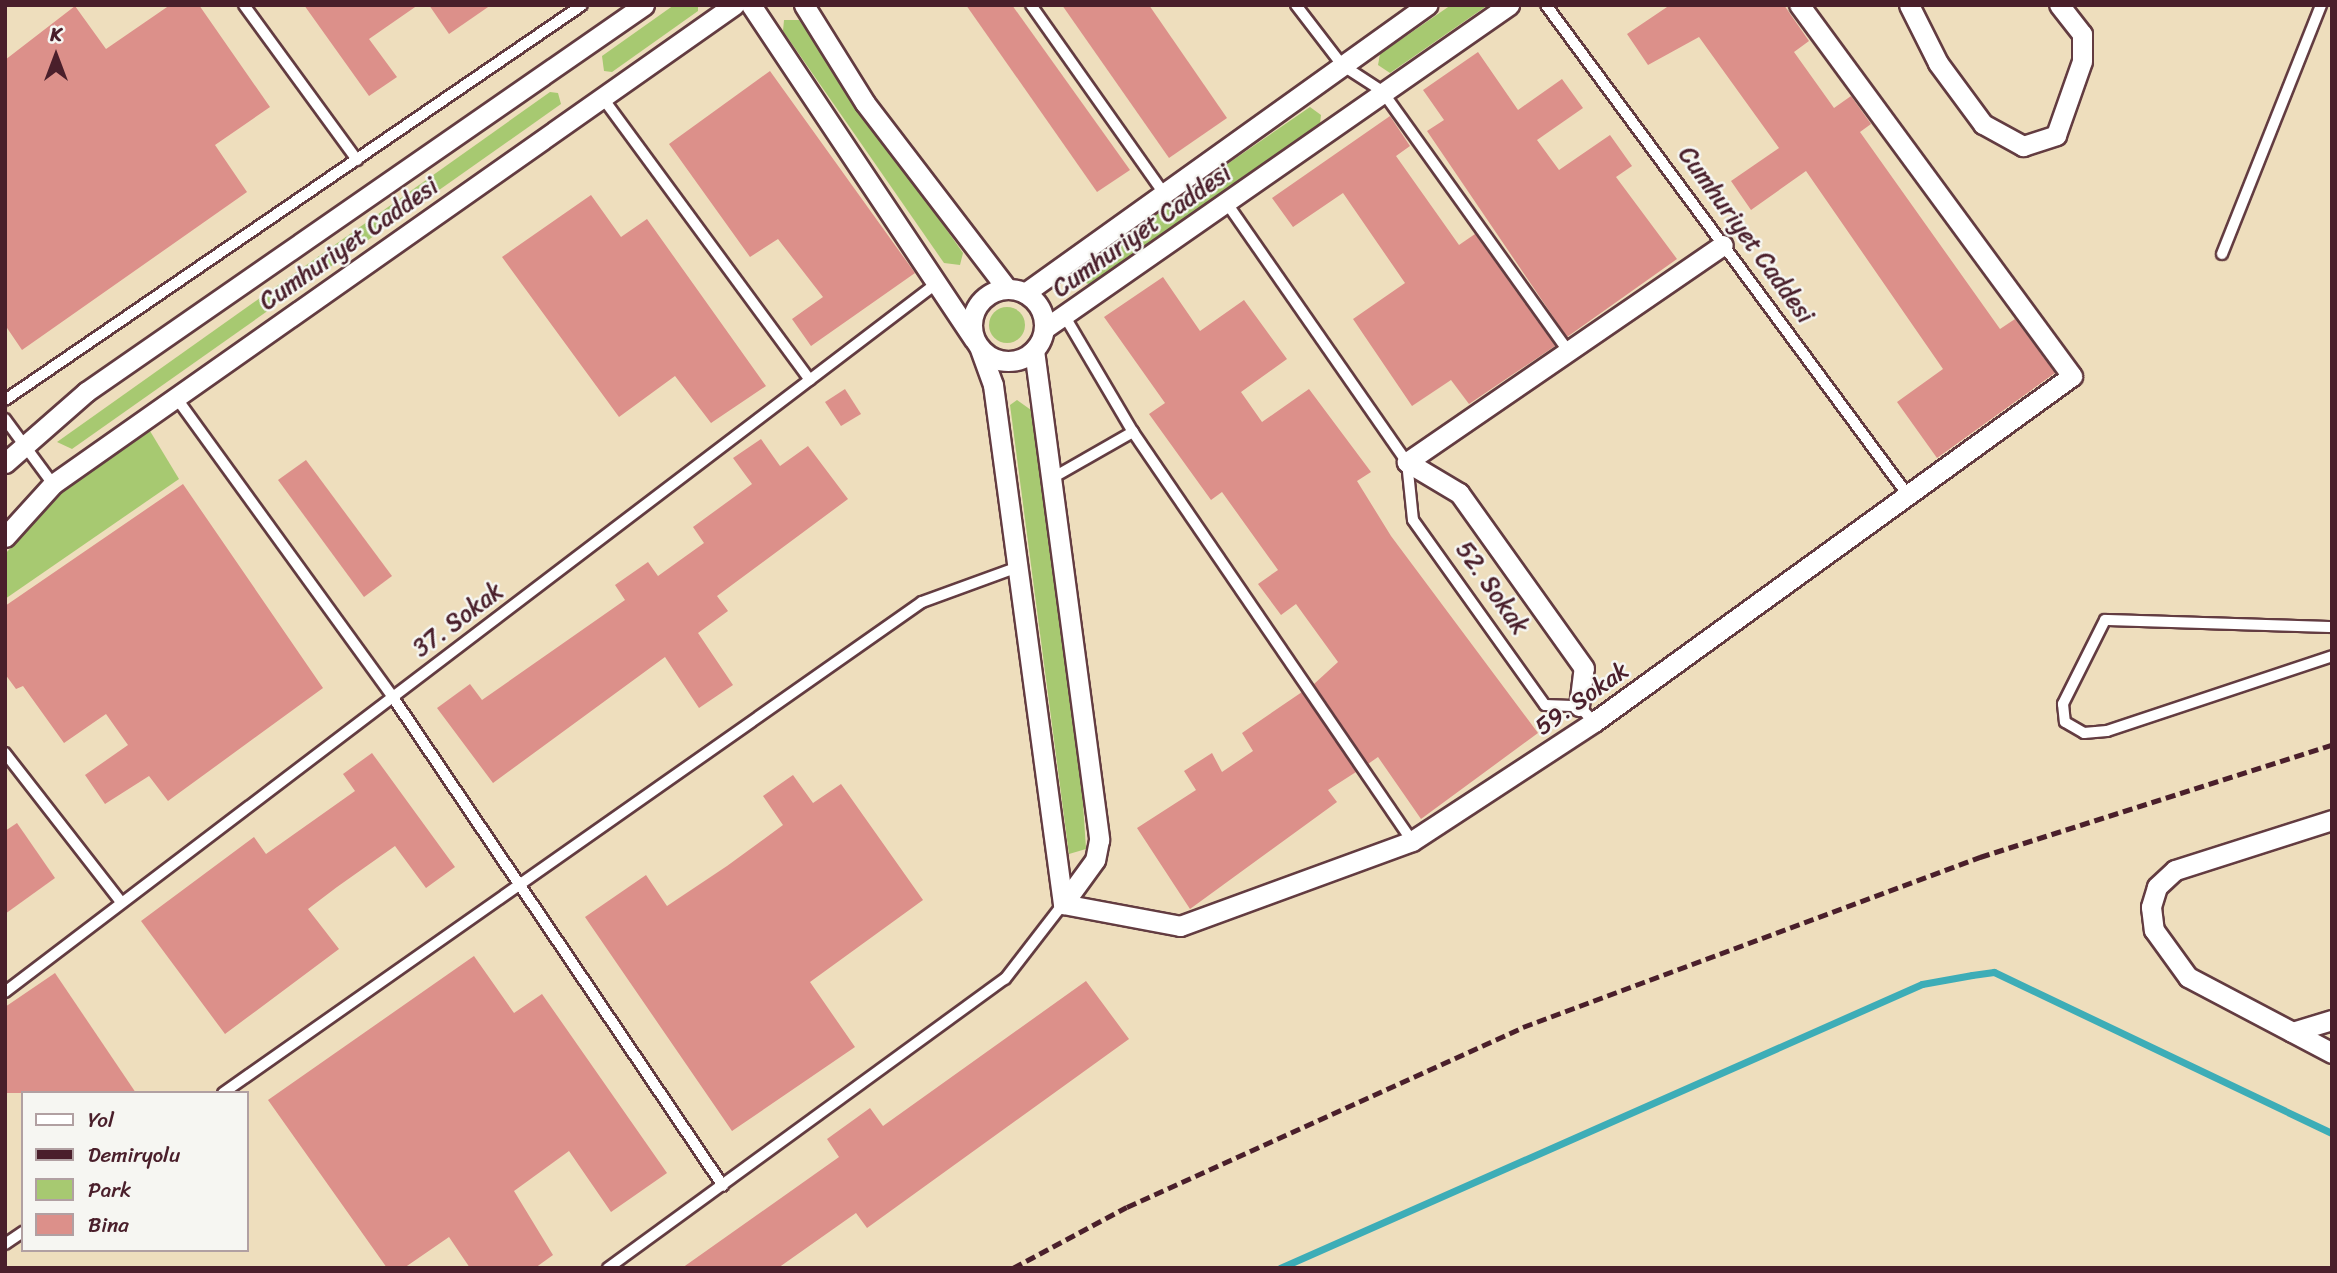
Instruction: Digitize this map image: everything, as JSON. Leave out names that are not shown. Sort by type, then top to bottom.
[{"type":"street","name":"Cumhuriyet Caddesi","points":[[5,463],[22,444],[86,392],[644,5]]},
{"type":"street","name":"Cumhuriyet Caddesi","points":[[5,537],[52,484],[599,94],[734,5]]},
{"type":"street","points":[[751,5],[977,344],[993,385],[1063,904]]},
{"type":"street","points":[[804,5],[865,103],[1016,291],[1039,305],[1044,328],[1034,351],[1054,478],[1099,840],[1095,860],[1063,904]]},
{"type":"street","name":"Cumhuriyet Caddesi","points":[[1016,291],[1427,5]]},
{"type":"street","name":"Cumhuriyet Caddesi","points":[[1044,328],[1509,5]]},
{"type":"street","name":"59. Sokak","points":[[1063,904],[1180,926],[1412,841],[1594,722],[2073,376],[1799,5]]},
{"type":"street","points":[[1909,5],[1938,62],[1983,124],[2023,146],[2056,135],[2082,61],[2082,34],[2059,5]]},
{"type":"street","points":[[1407,461],[1723,245]]},
{"type":"street","points":[[977,344],[977,305],[1016,291]]},
{"type":"street","points":[[977,344],[1012,361],[1034,351]]},
{"type":"street","name":"52. Sokak","points":[[1407,461],[1459,493],[1584,668],[1579,706]]},
{"type":"street","points":[[2332,820],[2175,870],[2157,887],[2151,907],[2154,930],[2188,977],[2332,1053]]},
{"type":"street","points":[[2292,1032],[2332,1020]]},
{"type":"lane","points":[[244,5],[356,160]]},
{"type":"lane","points":[[5,400],[582,5]]},
{"type":"lane","name":"Cumhuriyet Caddesi","points":[[1031,5],[1162,191]]},
{"type":"lane","points":[[1296,5],[1342,65],[1382,91],[1568,351]]},
{"type":"lane","name":"Cumhuriyet Caddesi","points":[[1546,5],[1907,494]]},
{"type":"lane","points":[[2222,254],[2321,5]]},
{"type":"lane","points":[[599,94],[810,380]]},
{"type":"lane","name":"52. Sokak","points":[[1226,202],[1407,461],[1413,520],[1545,705],[1579,706]]},
{"type":"lane","name":"37. Sokak","points":[[5,992],[938,283]]},
{"type":"lane","points":[[1064,315],[1133,432],[1412,841]]},
{"type":"lane","points":[[175,396],[392,696],[518,889],[723,1186]]},
{"type":"lane","points":[[5,419],[52,484]]},
{"type":"lane","points":[[1054,478],[1133,432]]},
{"type":"lane","points":[[226,1091],[518,889],[922,602],[1018,567]]},
{"type":"lane","points":[[2332,627],[2105,620],[2063,704],[2065,722],[2084,733],[2107,731],[2332,656]]},
{"type":"lane","points":[[1579,706],[1594,722]]},
{"type":"lane","points":[[5,752],[121,902]]},
{"type":"lane","points":[[608,1268],[1005,979],[1063,904]]},
{"type":"lane","points":[[5,1244],[21,1233]]},
{"type":"green space","points":[[674,5],[698,5],[698,11],[612,72],[604,71],[602,56]]},
{"type":"green space","points":[[1451,5],[1488,5],[1390,73],[1378,65],[1380,54]]},
{"type":"green space","points":[[784,20],[799,20],[963,253],[960,265],[944,263],[783,31]]},
{"type":"green space","points":[[550,92],[558,93],[561,104],[72,449],[57,442]]},
{"type":"green space","points":[[1310,107],[1321,115],[1320,124],[1092,285],[1073,279],[1076,268]]},
{"type":"green space","points":[[1007,307],[1020,312],[1025,325],[1020,338],[1007,343],[994,338],[989,325],[994,312]]},
{"type":"green space","points":[[1017,400],[1031,410],[1081,773],[1086,849],[1069,854],[1010,405]]},
{"type":"green space","points":[[150,431],[179,479],[5,599],[5,554],[64,491]]},
{"type":"building","points":[[170,5],[199,5],[270,107],[215,145],[247,192],[22,350],[5,325],[5,60],[75,6],[106,49]]},
{"type":"building","points":[[304,5],[418,5],[369,39],[397,77],[369,96]]},
{"type":"building","points":[[429,5],[491,5],[449,34]]},
{"type":"building","points":[[966,5],[1012,5],[1130,170],[1097,192]]},
{"type":"building","points":[[1062,5],[1149,5],[1227,118],[1169,158]]},
{"type":"building","points":[[1670,5],[1784,5],[1809,41],[1794,52],[1834,108],[1851,96],[1871,124],[1860,132],[2000,329],[2015,319],[2055,373],[1937,458],[1897,402],[1943,369],[1806,171],[1751,210],[1731,181],[1779,148],[1699,37],[1648,65],[1627,34]]},
{"type":"building","points":[[1478,52],[1518,110],[1562,79],[1583,108],[1537,140],[1559,170],[1610,135],[1632,166],[1616,177],[1677,259],[1567,337],[1427,131],[1444,120],[1423,90]]},
{"type":"building","points":[[770,71],[915,273],[811,346],[792,319],[823,297],[778,239],[750,257],[669,144]]},
{"type":"building","points":[[1390,116],[1410,146],[1396,156],[1459,245],[1475,234],[1555,346],[1469,404],[1451,380],[1412,406],[1353,319],[1405,283],[1343,193],[1293,227],[1272,198]]},
{"type":"building","points":[[591,195],[621,237],[647,219],[766,386],[711,423],[675,376],[619,417],[502,257]]},
{"type":"building","points":[[1163,277],[1200,331],[1244,300],[1287,359],[1241,392],[1262,422],[1309,389],[1371,472],[1357,481],[1391,536],[1538,733],[1421,819],[1378,757],[1368,764],[1314,684],[1338,662],[1296,604],[1281,615],[1258,584],[1278,570],[1222,492],[1211,500],[1149,414],[1165,403],[1104,317]]},
{"type":"building","points":[[845,389],[861,414],[841,426],[825,402]]},
{"type":"building","points":[[761,439],[780,466],[808,446],[848,499],[717,596],[728,611],[698,633],[733,685],[699,708],[665,657],[493,783],[437,708],[470,684],[482,700],[625,600],[615,585],[648,562],[658,576],[704,543],[693,527],[752,484],[733,458]]},
{"type":"building","points":[[306,460],[392,576],[364,597],[278,480]]},
{"type":"building","points":[[183,484],[323,688],[168,801],[149,776],[105,804],[85,775],[128,745],[106,714],[64,743],[23,686],[16,689],[5,674],[5,606]]},
{"type":"building","points":[[1302,692],[1356,772],[1328,790],[1337,802],[1190,909],[1137,828],[1196,790],[1184,771],[1212,753],[1222,772],[1253,751],[1242,733]]},
{"type":"building","points":[[372,753],[455,867],[426,888],[395,846],[337,887],[308,909],[339,949],[225,1034],[141,921],[254,837],[266,854],[355,791],[343,774]]},
{"type":"building","points":[[793,775],[813,803],[841,784],[923,900],[810,982],[855,1047],[732,1131],[585,917],[646,875],[667,906],[727,866],[783,825],[763,796]]},
{"type":"building","points":[[17,823],[55,878],[5,914],[5,831]]},
{"type":"building","points":[[474,956],[514,1013],[542,994],[667,1173],[611,1212],[569,1151],[514,1191],[553,1255],[535,1268],[470,1268],[449,1237],[404,1268],[387,1268],[268,1100]]},
{"type":"building","points":[[55,973],[135,1091],[5,1093],[5,1007]]},
{"type":"building","points":[[1086,981],[1129,1039],[867,1228],[856,1213],[778,1268],[682,1268],[839,1157],[827,1139],[870,1108],[883,1126]]},
{"type":"waterway","points":[[1280,1268],[1922,984],[1994,972],[2332,1133]]},
{"type":"railway","points":[[1013,1268],[1127,1207],[1523,1027],[1980,857],[2332,745]]}]
